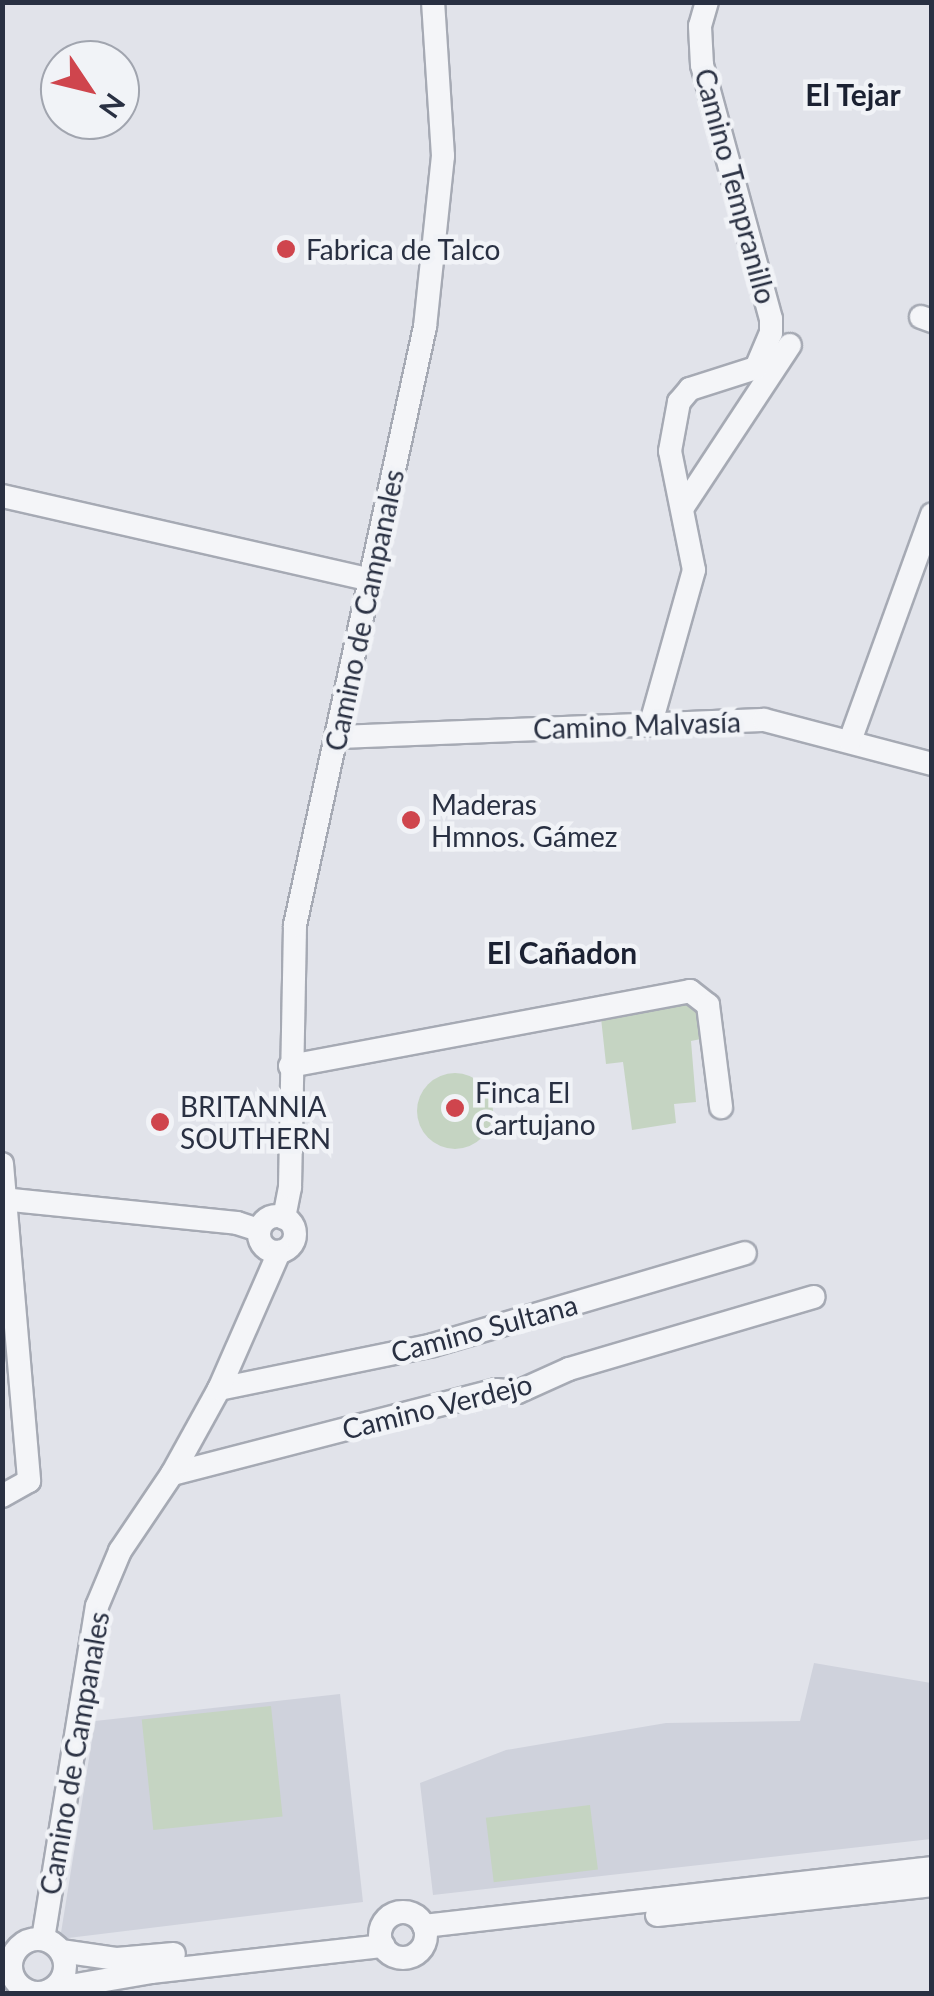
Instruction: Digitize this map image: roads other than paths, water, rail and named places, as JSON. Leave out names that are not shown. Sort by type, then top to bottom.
[{"type":"street","name":"Camino de Campanales","points":[[284,1218],[290,1187],[295,925],[425,328],[442,192],[433,2]]},
{"type":"street","name":"Camino Tempranillo","points":[[651,723],[694,570],[670,451],[682,394],[756,368],[771,332],[771,319],[702,66],[700,26],[707,2]]},
{"type":"street","points":[[683,507],[790,345]]},
{"type":"street","points":[[2,496],[370,580]]},
{"type":"street","points":[[850,741],[932,514]]},
{"type":"street","name":"Camino Malvasía","points":[[338,738],[764,720],[932,764]]},
{"type":"street","points":[[290,1066],[690,991],[708,1005],[721,1107]]},
{"type":"street","points":[[2,1164],[28,1481],[2,1496]]},
{"type":"street","points":[[4,1199],[236,1223],[260,1230]]},
{"type":"street","points":[[284,1218],[293,1226],[295,1237],[290,1247],[279,1252],[264,1247],[260,1230],[266,1220],[284,1218]]},
{"type":"street","name":"Camino de Campanales","points":[[52,1945],[97,1606],[120,1551],[172,1474],[219,1389],[279,1252]]},
{"type":"street","name":"Camino Sultana","points":[[219,1389],[433,1345],[745,1253]]},
{"type":"street","name":"Camino Verdejo","points":[[172,1474],[496,1390],[518,1392],[570,1368],[814,1297]]},
{"type":"street","points":[[425,1933],[932,1868]]},
{"type":"street","points":[[425,1933],[932,1885]]},
{"type":"street","points":[[382,1939],[390,1917],[404,1912],[425,1933]]},
{"type":"street","points":[[382,1939],[392,1955],[406,1958],[419,1952],[425,1933]]},
{"type":"street","points":[[382,1939],[37,1992],[15,1982],[6,1966],[17,1948],[52,1945],[117,1959],[382,1939]]},
{"type":"street","points":[[37,1992],[64,1975],[52,1945]]},
{"type":"place","name":"Fabrica de Talco","points":[[286,249]]},
{"type":"place","name":"Maderas Hmnos. Gámez","points":[[411,820]]},
{"type":"place","name":"Finca El Cartujano","points":[[455,1108]]},
{"type":"place","name":"BRITANNIA SOUTHERN","points":[[160,1122]]},
{"type":"district","name":"El Tejar","points":[[853,94]]},
{"type":"district","name":"El Cañadon","points":[[562,952]]}]
